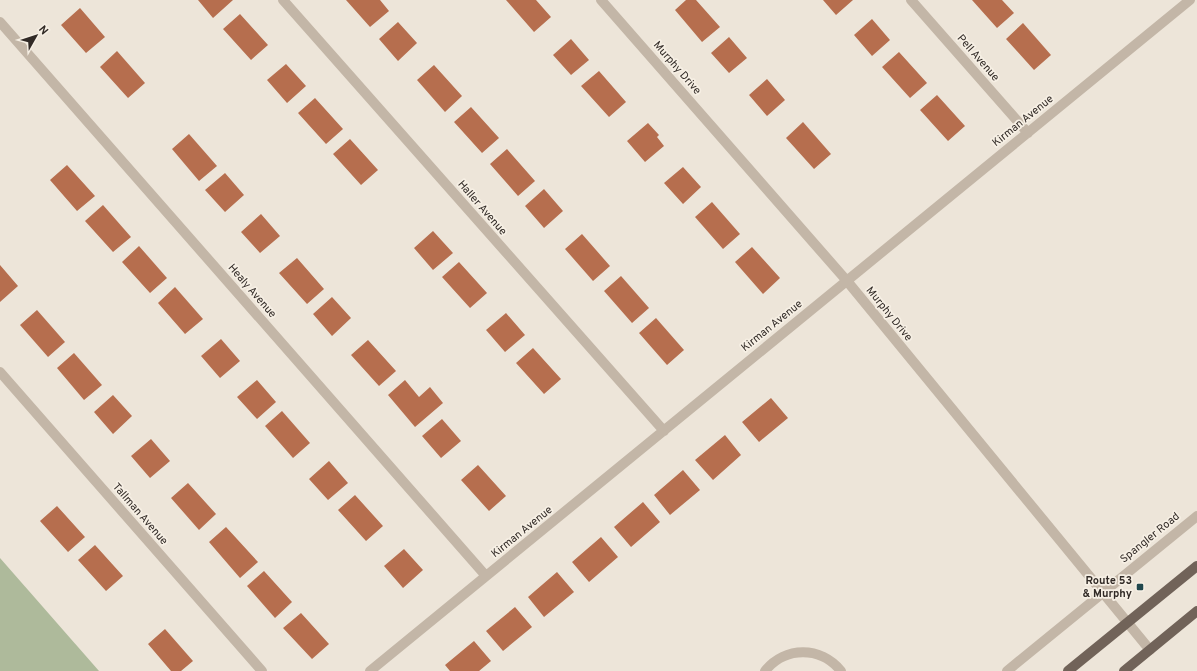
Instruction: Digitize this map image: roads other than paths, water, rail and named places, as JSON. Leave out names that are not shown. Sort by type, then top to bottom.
[{"type":"main road","points":[[1068,671],[1197,566]]},
{"type":"main road","points":[[1124,671],[1197,611]]},
{"type":"street","name":"Haller Avenue","points":[[283,0],[664,431]]},
{"type":"street","name":"Murphy Drive","points":[[601,0],[847,281],[1150,650]]},
{"type":"street","name":"Pell Avenue","points":[[911,0],[1028,133]]},
{"type":"street","name":"Kirman Avenue","points":[[370,671],[1190,0]]},
{"type":"street","name":"Healy Avenue","points":[[0,22],[486,576]]},
{"type":"street","name":"Tallman Avenue","points":[[0,372],[262,671]]},
{"type":"street","name":"Spangler Road","points":[[1007,671],[1197,516]]},
{"type":"street","points":[[765,671],[774,662],[784,656],[795,652],[807,652],[818,654],[828,659],[841,671]]},
{"type":"place","name":"Route 53 & Murphy","points":[[1140,587]]}]
